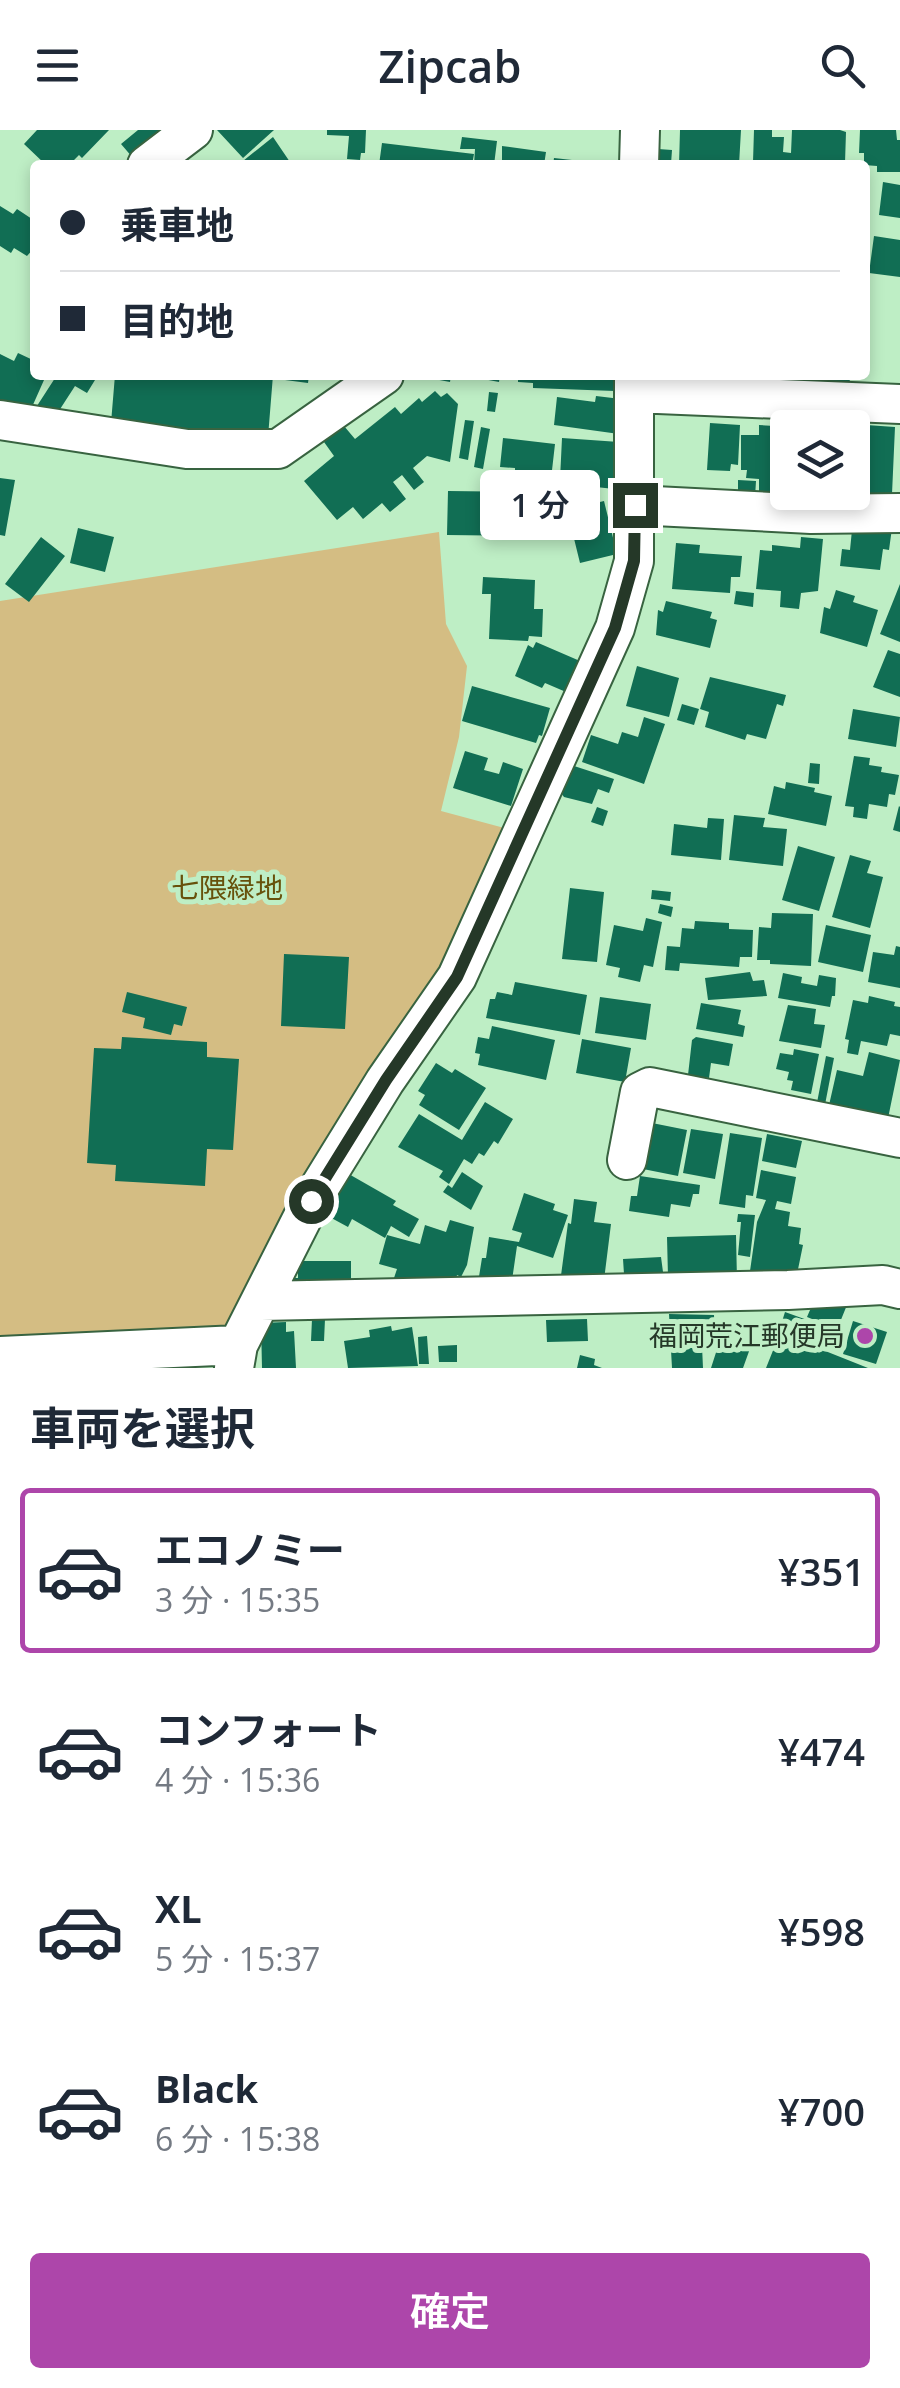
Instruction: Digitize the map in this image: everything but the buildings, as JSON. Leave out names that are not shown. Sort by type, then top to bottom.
[{"type":"street","points":[[154,160],[193,130]]},
{"type":"street","points":[[638,160],[640,130]]},
{"type":"street","points":[[0,420],[187,449],[278,449],[377,380]]},
{"type":"street","points":[[0,1356],[236,1356],[311,1201],[386,1080],[457,977],[615,628],[634,561],[634,384],[900,404]]},
{"type":"street","points":[[635,505],[811,514],[900,514]]},
{"type":"street","points":[[627,1160],[640,1092],[650,1088],[900,1138]]},
{"type":"street","points":[[261,1301],[882,1285],[900,1289]]},
{"type":"green space","name":"七隈緑地","points":[[439,532],[446,624],[467,666],[459,737],[441,811],[508,829],[448,964],[235,1335],[0,1342],[0,601]]},
{"type":"place","name":"福岡荒江郵便局","points":[[865,1336]]},
{"type":"route","points":[[311,1201],[386,1080],[457,977],[615,628],[634,561],[635,505]]}]
